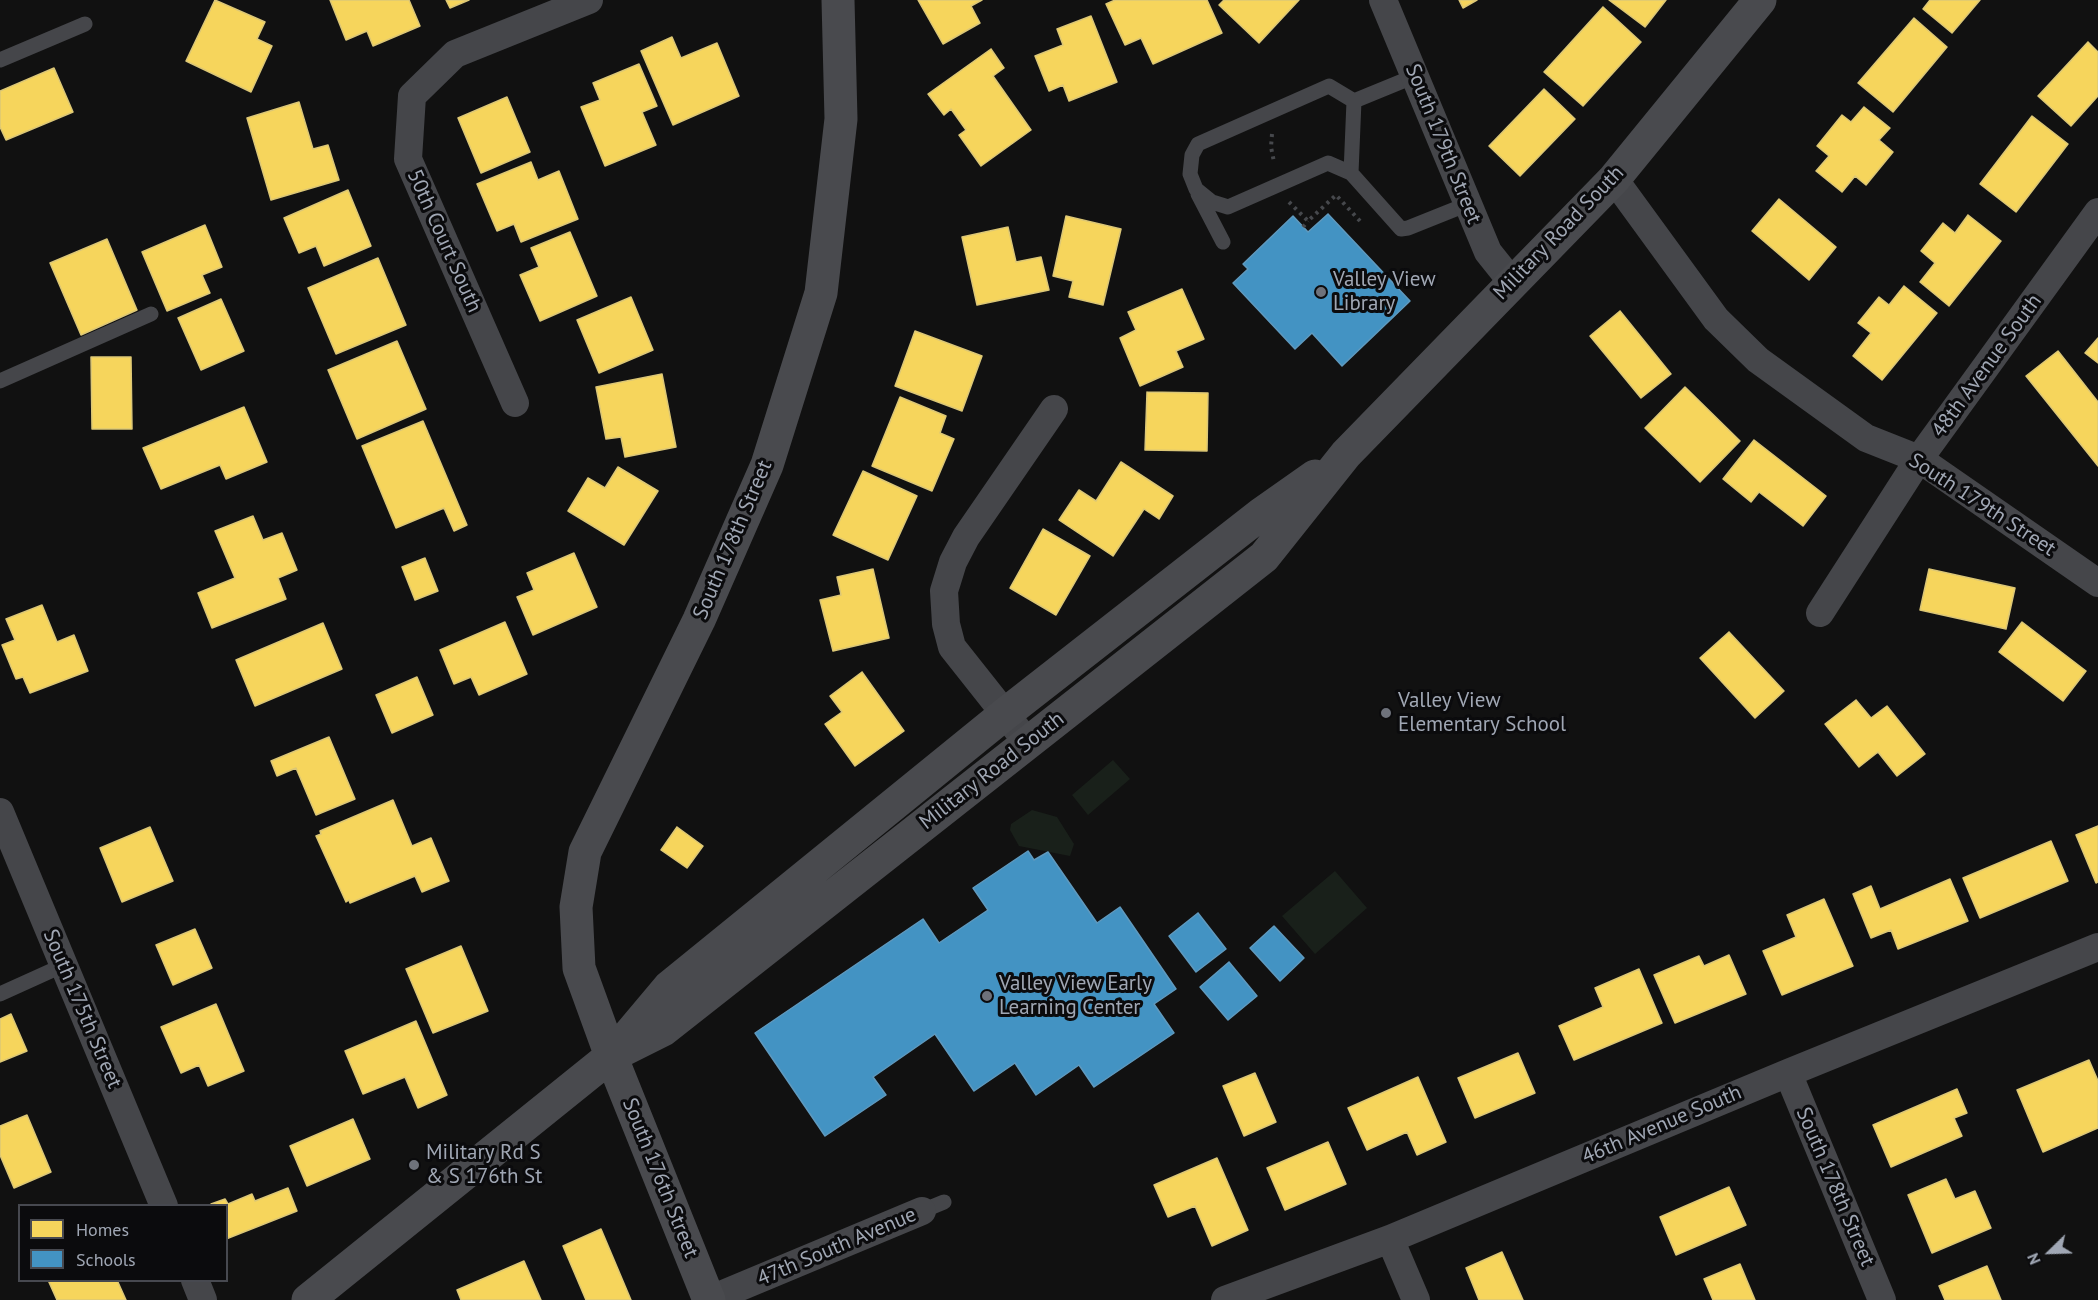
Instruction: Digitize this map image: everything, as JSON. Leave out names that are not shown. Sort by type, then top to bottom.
[{"type":"main road","name":"South 178th Street","points":[[611,1056],[579,968],[576,907],[585,852],[699,620],[767,465],[821,292],[841,119],[838,0]]},
{"type":"main road","name":"Military Road South","points":[[611,1056],[663,1030],[1264,557],[1346,454],[1614,179],[1760,0]]},
{"type":"main road","name":"Military Road South","points":[[308,1300],[611,1056],[669,987],[1005,714],[1261,514],[1346,454]]},
{"type":"main road","name":"South 176th Street","points":[[611,1056],[709,1300]]},
{"type":"street","name":"50th Court South","points":[[515,403],[408,159],[412,96],[455,54],[590,0]]},
{"type":"street","name":"South 179th Street","points":[[1383,0],[1488,252],[1512,282]]},
{"type":"street","name":"South 179th Street","points":[[1614,179],[1716,319],[1758,360],[1866,438],[1919,459],[2098,583]]},
{"type":"street","name":"48th Avenue South","points":[[1820,612],[1919,459],[2098,212]]},
{"type":"street","points":[[1028,743],[952,647],[946,624],[944,591],[953,562],[966,537],[1054,409]]},
{"type":"street","name":"South 175th Street","points":[[0,812],[163,1204]]},
{"type":"street","name":"46th Avenue South","points":[[1225,1300],[1390,1239],[2098,947]]},
{"type":"street","name":"South 178th Street","points":[[1788,1073],[1882,1300]]},
{"type":"street","name":"47th South Avenue","points":[[709,1300],[933,1207]]},
{"type":"street","points":[[1390,1239],[1416,1300]]},
{"type":"street","points":[[195,1282],[203,1300]]},
{"type":"lane","points":[[0,60],[85,24]]},
{"type":"lane","points":[[1354,102],[1415,76]]},
{"type":"lane","points":[[1224,242],[1190,174],[1192,155],[1198,144],[1329,86],[1354,102]]},
{"type":"lane","points":[[1351,172],[1354,102]]},
{"type":"lane","points":[[1196,189],[1212,202],[1228,207],[1328,163],[1351,172],[1401,229],[1468,204]]},
{"type":"lane","points":[[0,381],[151,314]]},
{"type":"lane","points":[[0,993],[64,965]]},
{"type":"path","points":[[1271,147],[1274,157]]},
{"type":"path","points":[[1304,227],[1336,195],[1366,226]]},
{"type":"path","points":[[1289,202],[1308,221]]},
{"type":"shaded area","points":[[1113,760],[1130,779],[1088,815],[1072,795]]},
{"type":"shaded area","points":[[1032,810],[1057,817],[1074,844],[1070,856],[1019,846],[1010,830],[1011,824]]},
{"type":"shaded area","points":[[1335,871],[1367,908],[1315,954],[1282,916]]},
{"type":"building: Homes","points":[[215,0],[265,22],[257,39],[272,46],[251,92],[186,61]]},
{"type":"building: Homes","points":[[330,0],[409,0],[420,26],[373,46],[367,31],[346,40]]},
{"type":"building: Homes","points":[[446,0],[469,0],[450,8]]},
{"type":"building: Homes","points":[[918,0],[982,0],[971,6],[980,23],[943,44]]},
{"type":"building: Homes","points":[[1115,0],[1207,0],[1222,33],[1153,64],[1141,38],[1125,45],[1106,4]]},
{"type":"building: Homes","points":[[1224,0],[1299,0],[1259,43],[1219,5]]},
{"type":"building: Homes","points":[[1459,0],[1477,0],[1463,8]]},
{"type":"building: Homes","points":[[1609,0],[1666,0],[1645,27]]},
{"type":"building: Homes","points":[[1930,0],[1980,0],[1952,33],[1923,9]]},
{"type":"building: Homes","points":[[1603,7],[1641,42],[1583,106],[1544,72]]},
{"type":"building: Homes","points":[[1091,16],[1117,82],[1069,101],[1063,85],[1049,91],[1035,56],[1063,45],[1057,29]]},
{"type":"building: Homes","points":[[1914,18],[1947,47],[1893,112],[1858,83]]},
{"type":"building: Homes","points":[[672,37],[681,58],[717,43],[739,96],[673,125],[641,51]]},
{"type":"building: Homes","points":[[2088,42],[2098,52],[2098,96],[2071,126],[2038,96]]},
{"type":"building: Homes","points":[[991,49],[1004,68],[993,76],[1031,130],[981,166],[959,135],[966,130],[951,109],[944,115],[928,94]]},
{"type":"building: Homes","points":[[639,64],[657,106],[642,112],[656,145],[605,166],[581,107],[600,100],[593,83]]},
{"type":"building: Homes","points":[[54,68],[73,112],[6,140],[0,127],[0,91]]},
{"type":"building: Homes","points":[[1544,89],[1575,119],[1520,176],[1489,146]]},
{"type":"building: Homes","points":[[507,97],[530,152],[481,173],[458,118]]},
{"type":"building: Homes","points":[[299,102],[313,149],[328,145],[339,180],[271,200],[247,118]]},
{"type":"building: Homes","points":[[1864,107],[1890,128],[1879,140],[1893,152],[1866,185],[1855,176],[1842,192],[1816,171],[1829,156],[1817,146],[1842,115],[1851,122]]},
{"type":"building: Homes","points":[[2032,116],[2068,144],[2016,212],[1980,184]]},
{"type":"building: Homes","points":[[531,162],[538,180],[559,171],[578,219],[521,242],[514,224],[497,231],[477,184]]},
{"type":"building: Homes","points":[[348,190],[371,246],[324,266],[316,246],[299,253],[284,218]]},
{"type":"building: Homes","points":[[1779,199],[1836,247],[1809,280],[1752,231]]},
{"type":"building: Homes","points":[[1968,215],[2001,241],[1949,306],[1920,282],[1935,263],[1921,251],[1943,223],[1955,233]]},
{"type":"building: Homes","points":[[1066,216],[1121,229],[1103,305],[1069,297],[1073,281],[1053,276]]},
{"type":"building: Homes","points":[[205,225],[222,267],[202,275],[210,293],[167,311],[142,252]]},
{"type":"building: Homes","points":[[1008,227],[1016,262],[1041,257],[1049,290],[977,305],[962,237]]},
{"type":"building: Homes","points":[[570,232],[597,296],[540,321],[520,275],[539,267],[531,248]]},
{"type":"building: Homes","points":[[107,239],[137,310],[81,335],[50,263]]},
{"type":"building: Homes","points":[[378,258],[406,325],[336,354],[308,288]]},
{"type":"building: Homes","points":[[1904,286],[1937,313],[1882,380],[1853,356],[1871,333],[1858,323],[1879,297],[1889,305]]},
{"type":"building: Homes","points":[[1182,289],[1204,339],[1176,351],[1183,367],[1140,386],[1120,338],[1136,330],[1128,312]]},
{"type":"building: Homes","points":[[631,297],[653,350],[599,373],[577,320]]},
{"type":"building: Homes","points":[[221,299],[244,351],[201,370],[178,318]]},
{"type":"building: Homes","points":[[1620,311],[1671,374],[1641,398],[1590,336]]},
{"type":"building: Homes","points":[[915,331],[982,356],[962,411],[895,386]]},
{"type":"building: Homes","points":[[2098,338],[2098,363],[2085,353]]},
{"type":"building: Homes","points":[[397,341],[426,409],[357,439],[328,370]]},
{"type":"building: Homes","points":[[2058,351],[2098,402],[2098,466],[2026,376]]},
{"type":"building: Homes","points":[[91,357],[131,357],[132,429],[92,429]]},
{"type":"building: Homes","points":[[662,374],[676,447],[625,457],[621,437],[606,439],[596,387]]},
{"type":"building: Homes","points":[[1685,387],[1740,441],[1700,482],[1645,428]]},
{"type":"building: Homes","points":[[1147,392],[1208,393],[1207,451],[1145,450]]},
{"type":"building: Homes","points":[[900,397],[946,416],[940,433],[954,439],[932,491],[872,466]]},
{"type":"building: Homes","points":[[244,407],[267,462],[226,479],[220,465],[161,489],[143,448]]},
{"type":"building: Homes","points":[[423,421],[467,525],[454,531],[444,508],[396,528],[362,446]]},
{"type":"building: Homes","points":[[1754,440],[1826,496],[1803,526],[1759,492],[1751,502],[1723,479]]},
{"type":"building: Homes","points":[[1121,462],[1173,496],[1159,519],[1144,509],[1113,556],[1059,520],[1079,490],[1096,501]]},
{"type":"building: Homes","points":[[618,467],[658,491],[624,545],[568,511],[588,478],[605,488]]},
{"type":"building: Homes","points":[[863,471],[917,496],[888,560],[833,535]]},
{"type":"building: Homes","points":[[253,516],[263,540],[282,533],[297,570],[278,578],[286,599],[212,628],[198,593],[235,578],[215,531]]},
{"type":"building: Homes","points":[[1043,529],[1090,556],[1056,615],[1010,588]]},
{"type":"building: Homes","points":[[574,553],[597,607],[533,635],[517,597],[534,590],[527,573]]},
{"type":"building: Homes","points":[[425,558],[438,591],[415,600],[402,567]]},
{"type":"building: Homes","points":[[873,569],[889,638],[833,651],[820,600],[841,595],[837,577]]},
{"type":"building: Homes","points":[[1929,569],[2015,588],[2006,629],[1920,610]]},
{"type":"building: Homes","points":[[42,605],[57,642],[74,635],[88,671],[30,693],[23,677],[16,679],[2,645],[15,640],[6,619]]},
{"type":"building: Homes","points":[[505,622],[527,674],[479,695],[471,677],[454,684],[440,650]]},
{"type":"building: Homes","points":[[2022,622],[2086,671],[2063,701],[1999,652]]},
{"type":"building: Homes","points":[[323,623],[342,669],[255,706],[236,660]]},
{"type":"building: Homes","points":[[1729,632],[1784,691],[1755,718],[1700,658]]},
{"type":"building: Homes","points":[[862,672],[904,731],[855,766],[825,724],[842,712],[830,696]]},
{"type":"building: Homes","points":[[417,677],[433,715],[392,733],[376,695]]},
{"type":"building: Homes","points":[[1856,700],[1871,718],[1887,706],[1925,754],[1897,776],[1878,752],[1859,767],[1825,724]]},
{"type":"building: Homes","points":[[329,737],[355,799],[316,815],[296,768],[277,776],[271,761]]},
{"type":"building: Homes","points":[[393,800],[412,846],[431,838],[449,881],[422,892],[415,876],[350,903],[349,900],[346,902],[316,836],[321,834],[320,831]]},
{"type":"building: Homes","points":[[2098,826],[2098,882],[2096,883],[2076,835]]},
{"type":"building: Homes","points":[[150,827],[173,881],[122,902],[100,848]]},
{"type":"building: Homes","points":[[677,827],[703,846],[687,868],[661,850]]},
{"type":"building: Homes","points":[[2051,841],[2068,881],[1980,918],[1963,878]]},
{"type":"building: Homes","points":[[1950,879],[1968,921],[1898,949],[1891,930],[1871,938],[1853,894],[1871,886],[1880,909]]},
{"type":"building: Homes","points":[[1824,899],[1853,966],[1782,995],[1763,951],[1796,937],[1787,915]]},
{"type":"building: Homes","points":[[195,929],[212,968],[173,985],[156,945]]},
{"type":"building: Homes","points":[[461,946],[488,1011],[433,1033],[406,969]]},
{"type":"building: Homes","points":[[1729,955],[1746,994],[1675,1023],[1654,975],[1699,956],[1704,966]]},
{"type":"building: Homes","points":[[1639,969],[1662,1023],[1574,1060],[1559,1026],[1603,1007],[1595,988]]},
{"type":"building: Homes","points":[[216,1004],[244,1071],[208,1086],[199,1065],[181,1073],[161,1027]]},
{"type":"building: Homes","points":[[11,1014],[27,1051],[0,1062],[0,1019]]},
{"type":"building: Homes","points":[[416,1021],[447,1095],[418,1108],[405,1077],[363,1094],[345,1051]]},
{"type":"building: Homes","points":[[1518,1053],[1535,1093],[1475,1118],[1458,1078]]},
{"type":"building: Homes","points":[[2089,1060],[2098,1081],[2098,1128],[2043,1152],[2017,1090]]},
{"type":"building: Homes","points":[[1255,1073],[1276,1122],[1244,1136],[1223,1086]]},
{"type":"building: Homes","points":[[1418,1077],[1446,1142],[1417,1155],[1407,1132],[1367,1150],[1348,1108]]},
{"type":"building: Homes","points":[[1957,1089],[1967,1113],[1954,1118],[1962,1136],[1891,1167],[1873,1125]]},
{"type":"building: Homes","points":[[27,1115],[51,1172],[14,1188],[0,1155],[0,1126]]},
{"type":"building: Homes","points":[[353,1119],[370,1159],[307,1186],[290,1146]]},
{"type":"building: Homes","points":[[1328,1142],[1346,1184],[1285,1210],[1267,1168]]},
{"type":"building: Homes","points":[[1217,1158],[1248,1230],[1212,1246],[1195,1206],[1168,1217],[1154,1185]]},
{"type":"building: Homes","points":[[1946,1179],[1955,1199],[1975,1191],[1991,1228],[1932,1253],[1908,1195]]},
{"type":"building: Homes","points":[[1729,1187],[1746,1225],[1676,1255],[1660,1217]]},
{"type":"building: Homes","points":[[288,1188],[297,1211],[228,1238],[228,1204],[252,1194],[255,1201]]},
{"type":"building: Homes","points":[[225,1199],[228,1204],[211,1204]]},
{"type":"building: Homes","points":[[601,1229],[631,1300],[586,1300],[563,1246]]},
{"type":"building: Homes","points":[[1502,1252],[1523,1300],[1479,1300],[1466,1268]]},
{"type":"building: Homes","points":[[524,1261],[541,1300],[461,1300],[457,1290]]},
{"type":"building: Homes","points":[[1740,1264],[1755,1300],[1713,1300],[1704,1279]]},
{"type":"building: Homes","points":[[1987,1266],[2001,1300],[1945,1300],[1939,1286]]},
{"type":"building: Homes","points":[[49,1282],[118,1282],[126,1300],[57,1300]]},
{"type":"building: Schools","name":"Valley View Library","points":[[1328,214],[1410,301],[1342,366],[1312,333],[1295,349],[1233,283],[1248,269],[1243,264],[1293,216],[1308,232]]},
{"type":"building: Schools","name":"Valley View Early Learning Center","points":[[1028,851],[1034,860],[1048,852],[1097,923],[1120,907],[1176,989],[1154,1004],[1174,1033],[1094,1087],[1079,1065],[1036,1095],[1015,1063],[974,1091],[935,1034],[873,1077],[886,1095],[825,1136],[755,1033],[923,919],[939,943],[988,910],[973,888]]},
{"type":"building: Schools","points":[[1198,913],[1226,949],[1196,972],[1169,936]]},
{"type":"building: Schools","points":[[1274,926],[1304,958],[1280,981],[1250,948]]},
{"type":"building: Schools","points":[[1229,962],[1257,996],[1228,1020],[1200,987]]},
{"type":"place","name":"Valley View Library","points":[[1321,292]]},
{"type":"place","name":"Valley View Elementary School","points":[[1386,713]]},
{"type":"place","name":"Valley View Early Learning Center","points":[[987,996]]},
{"type":"place","name":"Military Rd S & S 176th St","points":[[414,1165]]}]
